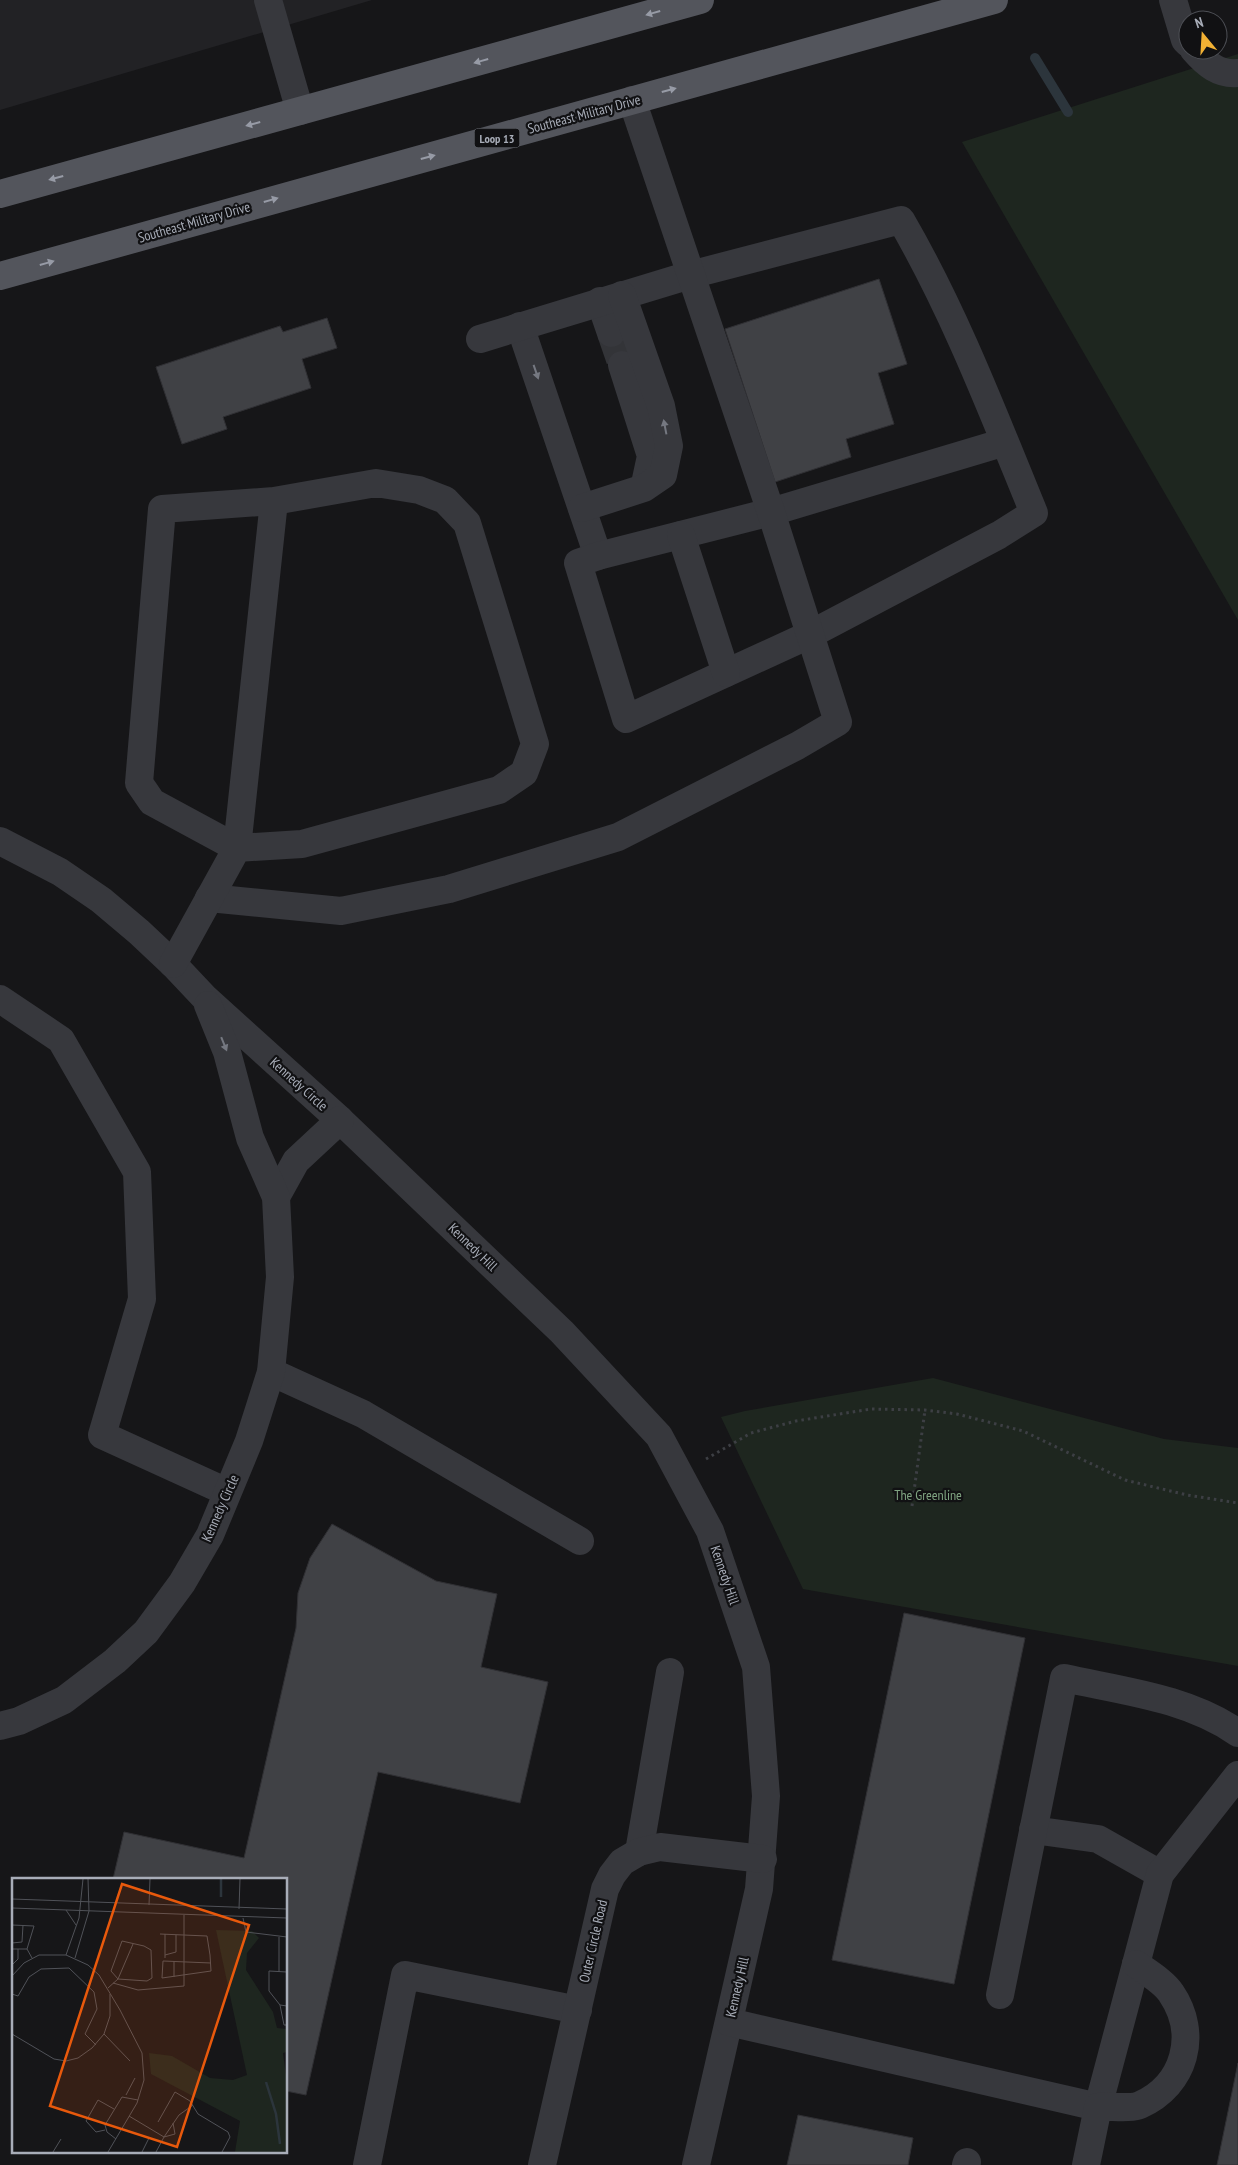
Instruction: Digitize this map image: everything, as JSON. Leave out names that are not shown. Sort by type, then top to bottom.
[{"type":"main road","points":[[0,194],[700,0]]},
{"type":"main road","name":"Southeast Military Drive","points":[[0,276],[994,0]]},
{"type":"street","points":[[268,0],[300,111]]},
{"type":"street","points":[[1173,0],[1178,17]]},
{"type":"street","points":[[1203,60],[1206,64],[1229,74],[1238,73]]},
{"type":"street","points":[[209,898],[341,911],[448,889],[618,837],[797,746],[838,722],[771,512],[632,100]]},
{"type":"street","points":[[480,339],[690,274],[901,220],[924,259],[976,370],[1034,513],[999,535],[809,635],[626,719],[578,563],[598,556],[771,512],[1005,442]]},
{"type":"street","points":[[611,298],[611,333]]},
{"type":"street","points":[[582,508],[644,488],[663,476],[668,446],[660,406],[611,298]]},
{"type":"street","points":[[520,326],[598,556]]},
{"type":"street","points":[[622,365],[651,456],[644,488]]},
{"type":"street","points":[[376,483],[419,490],[445,500],[467,523],[535,744],[524,773],[499,790],[302,844],[237,848],[152,802],[139,783],[162,509],[274,501],[376,483]]},
{"type":"street","points":[[173,964],[237,848],[274,501]]},
{"type":"street","points":[[681,535],[726,673]]},
{"type":"street","name":"Kennedy Circle","points":[[0,840],[60,872],[101,900],[173,964],[206,999],[340,1120],[296,1161],[276,1198]]},
{"type":"street","points":[[0,999],[61,1040],[138,1172],[142,1299],[102,1435],[227,1492]]},
{"type":"street","name":"Kennedy Circle","points":[[0,1726],[19,1722],[64,1700],[116,1661],[146,1632],[182,1583],[210,1535],[249,1441],[271,1372],[280,1276],[276,1198],[250,1138],[227,1052],[206,999]]},
{"type":"street","name":"Kennedy Hill","points":[[340,1120],[562,1332],[659,1436],[710,1531],[756,1668],[766,1796],[763,1859],[759,1889],[696,2165]]},
{"type":"street","points":[[271,1372],[363,1414],[580,1541]]},
{"type":"street","points":[[639,1852],[670,1672]]},
{"type":"street","points":[[1000,1995],[1064,1678],[1170,1702],[1218,1719],[1238,1733]]},
{"type":"street","points":[[1086,2165],[1098,2107],[1160,1874],[1238,1775]]},
{"type":"street","points":[[1034,1830],[1098,1839],[1160,1874]]},
{"type":"street","name":"Outer Circle Road","points":[[542,2165],[605,1889],[612,1875],[622,1862],[639,1852],[660,1846],[763,1859]]},
{"type":"street","points":[[729,2022],[1098,2107],[1139,2106],[1170,2084],[1185,2052],[1185,2023],[1171,1992],[1136,1964]]},
{"type":"street","points":[[367,2165],[405,1975],[578,2010]]},
{"type":"path","points":[[681,1476],[751,1432],[796,1421],[871,1410],[925,1410],[957,1414],[1023,1431],[1125,1480],[1187,1495],[1238,1503]]},
{"type":"path","points":[[912,1506],[925,1410]]},
{"type":"shaded area","points":[[0,0],[372,0],[0,110]]},
{"type":"green space","points":[[1238,54],[1238,620],[962,142],[1219,60],[1228,60],[1228,57]]},
{"type":"green space","name":"The Greenline","points":[[933,1378],[1164,1439],[1238,1448],[1238,1666],[803,1589],[721,1417],[745,1411]]},
{"type":"building","points":[[879,279],[907,364],[878,373],[894,424],[846,439],[851,457],[775,482],[725,329]]},
{"type":"building","points":[[327,318],[337,348],[302,359],[311,388],[223,417],[227,429],[182,444],[156,367],[280,326],[283,332]]},
{"type":"building","points":[[332,1524],[436,1581],[497,1594],[481,1667],[548,1682],[520,1803],[378,1772],[306,2095],[288,2091],[288,1878],[113,1878],[124,1832],[244,1858],[296,1628],[298,1593],[310,1558]]},
{"type":"building","points":[[904,1613],[1025,1638],[954,1984],[832,1960]]},
{"type":"building","points":[[1238,2063],[1238,2165],[1217,2165]]},
{"type":"building","points":[[798,2115],[913,2138],[908,2165],[787,2165]]},
{"type":"waterway","points":[[1035,58],[1068,112]]},
{"type":"tunnel","points":[[611,333],[622,365]]}]
